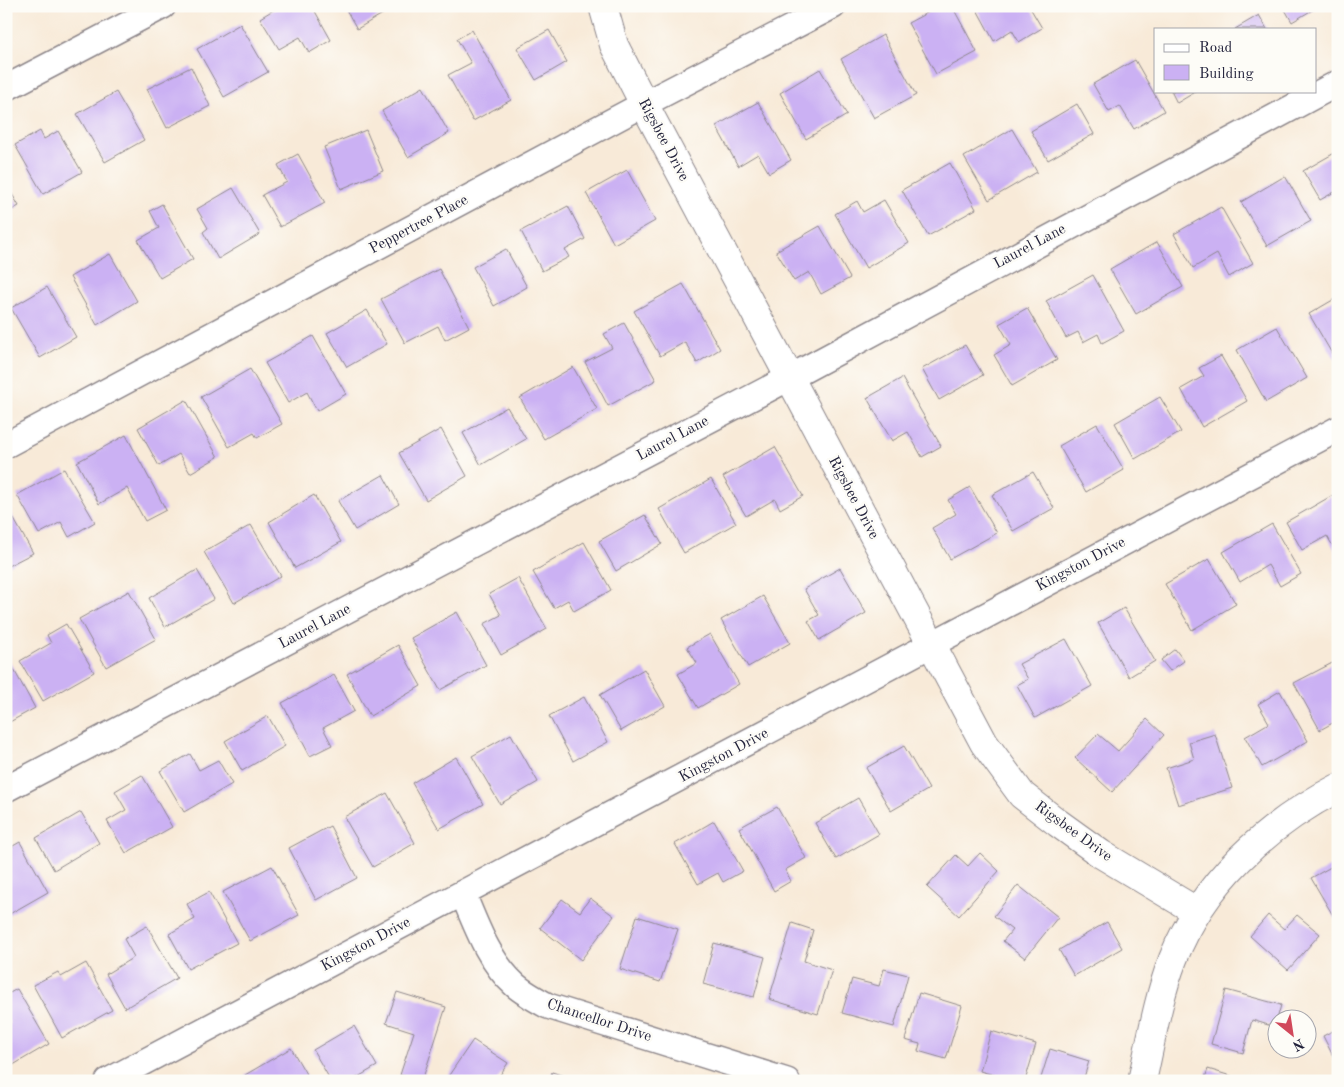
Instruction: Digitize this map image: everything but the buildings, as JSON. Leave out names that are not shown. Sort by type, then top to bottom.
[{"type":"street","points":[[6,88],[163,6]]},
{"type":"street","name":"Rigsbee Drive","points":[[603,6],[614,45],[644,104],[984,743],[1022,795],[1101,854],[1196,911]]},
{"type":"street","name":"Peppertree Place","points":[[6,446],[644,104],[833,6]]},
{"type":"street","name":"Laurel Lane","points":[[6,789],[789,378],[1338,83]]},
{"type":"street","name":"Kingston Drive","points":[[108,1081],[1338,429]]},
{"type":"street","points":[[1142,1081],[1158,1008],[1173,959],[1196,911],[1223,876],[1266,835],[1314,801],[1338,788]]},
{"type":"street","name":"Chancellor Drive","points":[[463,894],[479,933],[498,965],[515,985],[548,1006],[787,1081]]}]
